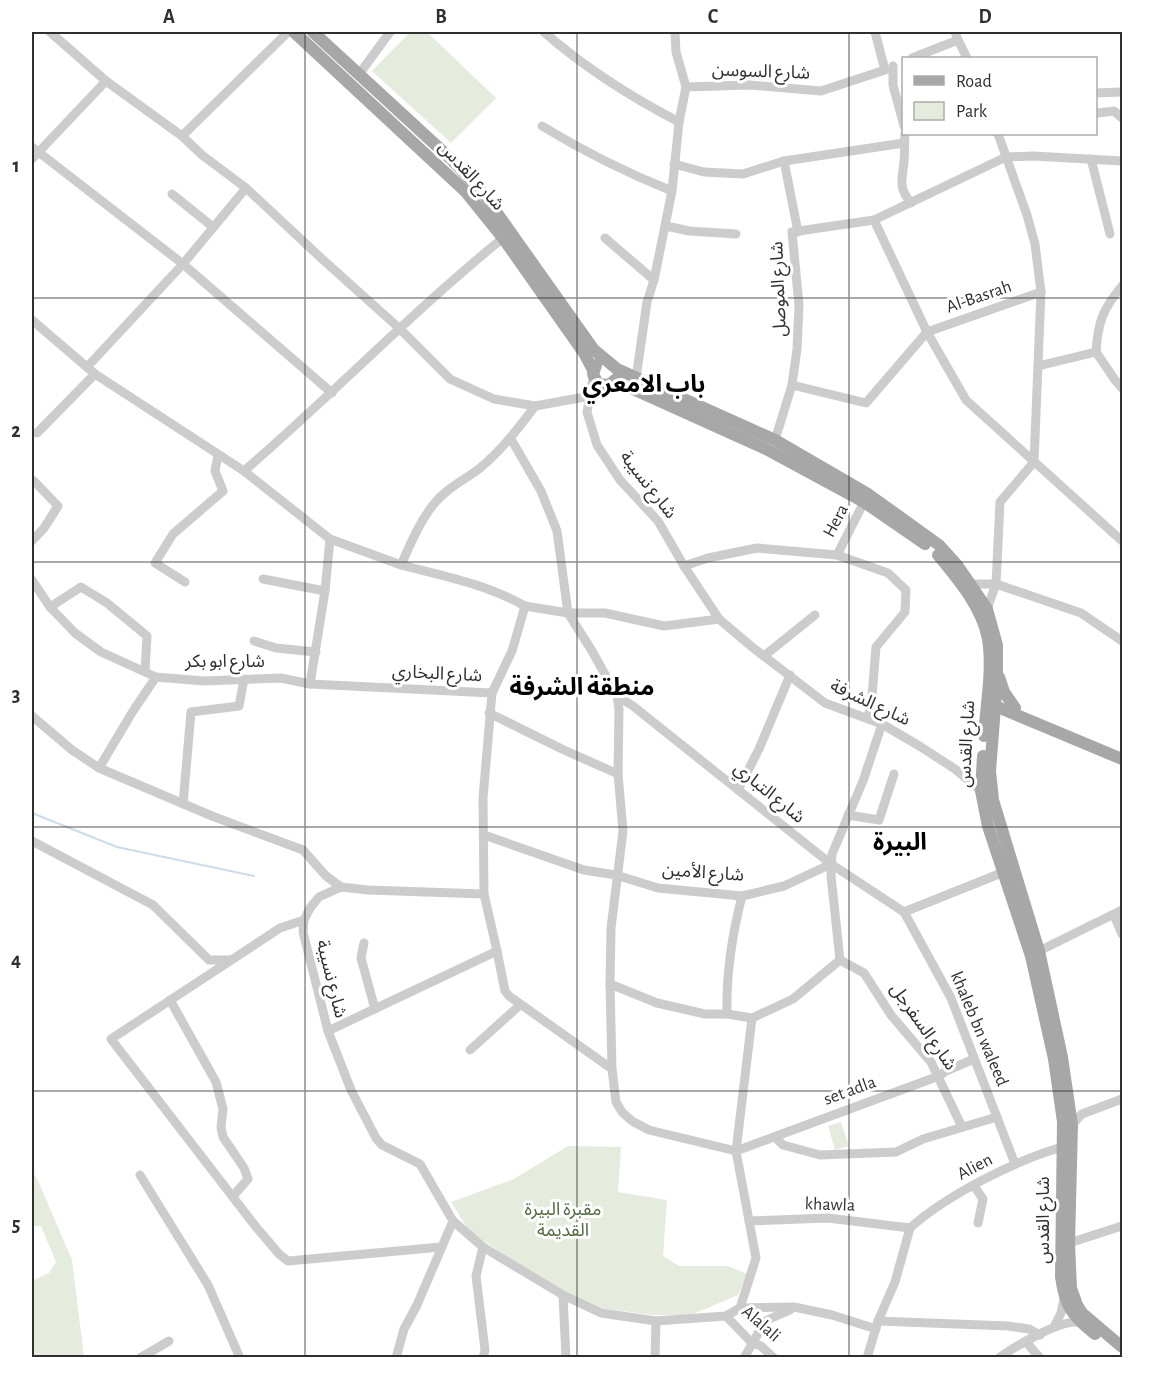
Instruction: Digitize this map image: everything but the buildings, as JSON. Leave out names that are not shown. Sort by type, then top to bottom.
[{"type":"main road","name":"شارع القدس","points":[[294,32],[465,191],[503,238],[584,353],[593,374]]},
{"type":"main road","name":"شارع القدس","points":[[313,32],[451,159],[482,192],[594,350],[612,365],[636,378],[775,440],[939,545],[957,565],[987,609],[998,645],[997,671],[990,703],[981,791],[988,826],[1035,954],[1054,1059],[1066,1145],[1065,1243],[1061,1277],[1064,1299],[1081,1323],[1122,1354]]},
{"type":"main road","points":[[599,363],[612,365],[617,377],[609,385],[598,384],[593,374],[599,363]]},
{"type":"main road","name":"شارع القدس","points":[[609,385],[633,389],[766,448],[866,498],[934,550],[962,585],[977,610],[987,637],[993,724],[990,771],[993,800],[1062,1057],[1072,1125],[1066,1145]]},
{"type":"main road","points":[[997,671],[1004,692],[1014,710],[1122,759]]},
{"type":"main road","points":[[990,703],[1014,710],[1122,753]]},
{"type":"main road","points":[[993,724],[1014,710]]},
{"type":"main road","name":"شارع القدس","points":[[1065,1243],[1071,1288],[1077,1305],[1122,1347]]},
{"type":"street","points":[[50,32],[106,81],[182,136],[202,155],[246,188],[399,328],[450,380],[494,399],[536,406],[590,396],[609,385]]},
{"type":"street","points":[[182,136],[288,32]]},
{"type":"street","points":[[360,74],[390,32]]},
{"type":"street","points":[[544,32],[570,55],[637,101],[679,122]]},
{"type":"street","name":"شارع السوسن","points":[[675,32],[676,52],[686,87],[748,85],[821,91],[902,62]]},
{"type":"street","points":[[875,32],[889,68],[902,122]]},
{"type":"street","points":[[914,57],[956,36],[966,57]]},
{"type":"street","points":[[106,81],[34,153],[183,264],[332,393]]},
{"type":"street","points":[[636,378],[647,302],[666,226],[679,122],[686,87]]},
{"type":"street","points":[[1097,93],[1122,92]]},
{"type":"street","points":[[1098,113],[1114,111],[1122,118]]},
{"type":"street","points":[[542,126],[580,148],[672,191]]},
{"type":"street","points":[[987,609],[996,584],[1000,502],[1034,462],[1041,292],[1035,244],[998,135]]},
{"type":"street","points":[[674,164],[704,172],[743,174],[784,161],[905,138],[901,182],[905,195],[911,203]]},
{"type":"street","points":[[1006,157],[1033,156],[1122,161]]},
{"type":"street","name":"شارع الموصل","points":[[792,385],[797,350],[799,304],[792,232],[874,220],[1006,157]]},
{"type":"street","points":[[1091,159],[1110,234]]},
{"type":"street","points":[[784,161],[798,232]]},
{"type":"street","points":[[37,433],[246,188]]},
{"type":"street","points":[[172,194],[213,227]]},
{"type":"street","points":[[874,220],[927,332],[966,400],[1122,541]]},
{"type":"street","points":[[666,226],[688,231],[736,234]]},
{"type":"street","points":[[244,471],[303,420],[450,281],[503,238]]},
{"type":"street","points":[[605,238],[654,280]]},
{"type":"street","points":[[1122,286],[1103,310],[1097,334],[1096,352],[1122,388]]},
{"type":"street","name":"Al-Basrah","points":[[927,332],[1041,292]]},
{"type":"street","points":[[32,320],[92,370],[244,471],[330,539],[400,566],[470,582],[505,594],[525,606],[568,613],[605,613],[664,626],[719,619]]},
{"type":"street","points":[[775,440],[792,385],[866,403],[927,332]]},
{"type":"street","points":[[1038,366],[1096,352]]},
{"type":"street","name":"شارع نسيبة","points":[[593,374],[587,412],[597,445],[620,480],[658,521],[719,619]]},
{"type":"street","points":[[400,566],[434,503],[452,486],[480,468],[511,439],[536,406]]},
{"type":"street","points":[[511,439],[541,490],[557,531],[568,613],[617,696],[619,708],[618,774],[623,831],[611,928],[610,984],[612,1069],[616,1102],[622,1112],[632,1121],[649,1130],[736,1151]]},
{"type":"street","points":[[185,582],[155,563],[172,534],[223,491],[215,471],[218,455]]},
{"type":"street","points":[[32,541],[44,528],[58,506],[34,481]]},
{"type":"street","name":"Hera","points":[[837,555],[866,498]]},
{"type":"street","points":[[310,684],[325,591],[330,539]]},
{"type":"street","points":[[684,566],[708,558],[757,548],[837,555],[888,573],[906,590],[905,612],[876,647],[868,718]]},
{"type":"street","points":[[263,579],[325,591]]},
{"type":"street","name":"شارع ابو بكر","points":[[32,580],[50,606],[75,633],[101,652],[156,677],[204,681],[281,678],[310,684]]},
{"type":"street","points":[[970,584],[996,584],[1081,613],[1122,640]]},
{"type":"street","points":[[50,606],[81,587],[107,603],[147,636],[145,671]]},
{"type":"street","name":"شارع البخاري","points":[[310,684],[492,693],[512,651],[525,606]]},
{"type":"street","points":[[764,656],[815,615]]},
{"type":"street","name":"شارع الشرفة","points":[[719,619],[825,703],[882,724],[932,753],[981,791]]},
{"type":"street","points":[[254,642],[276,648],[316,651]]},
{"type":"street","points":[[738,790],[759,749],[790,675]]},
{"type":"street","points":[[99,768],[156,677]]},
{"type":"street","points":[[183,804],[191,712],[239,706],[244,679]]},
{"type":"street","points":[[492,693],[483,798],[484,894],[505,991],[520,1005],[612,1069]]},
{"type":"street","name":"شارع التباري","points":[[617,696],[633,706],[831,864],[904,912]]},
{"type":"street","points":[[489,713],[618,774]]},
{"type":"street","points":[[32,716],[72,750],[99,768],[183,804],[303,850],[327,876],[341,887],[484,894]]},
{"type":"street","points":[[610,984],[657,1003],[705,1014],[728,1014],[752,1018],[793,999],[840,960],[832,854],[863,781],[882,724]]},
{"type":"street","points":[[955,769],[974,778],[982,771]]},
{"type":"street","points":[[848,815],[879,820],[894,774]]},
{"type":"street","points":[[484,835],[584,870],[616,874]]},
{"type":"street","points":[[32,841],[153,905],[209,960],[231,960]]},
{"type":"street","name":"شارع الأمين","points":[[616,874],[658,888],[742,896],[784,886],[831,864]]},
{"type":"street","points":[[904,912],[1004,872]]},
{"type":"street","name":"شارع نسيبة","points":[[341,887],[319,897],[304,920],[303,932],[328,1031],[497,951]]},
{"type":"street","points":[[728,1014],[727,980],[742,896]]},
{"type":"street","name":"khaleb bn waleed","points":[[904,912],[951,998],[1015,1164]]},
{"type":"street","points":[[1035,954],[1118,912],[1122,934]]},
{"type":"street","points":[[304,920],[280,928],[111,1039],[232,1196],[279,1254],[288,1261],[441,1247]]},
{"type":"street","points":[[364,943],[361,958],[375,1009]]},
{"type":"street","name":"شارع السفرجل","points":[[840,960],[864,973],[891,1015],[930,1062],[963,1127]]},
{"type":"street","points":[[170,1000],[216,1082],[223,1109],[221,1127],[223,1137],[244,1168],[248,1179],[232,1196]]},
{"type":"street","points":[[470,1050],[520,1005]]},
{"type":"street","points":[[740,1308],[756,1258],[736,1151],[752,1018]]},
{"type":"street","points":[[328,1031],[351,1090],[376,1138],[382,1145],[420,1164],[453,1221],[483,1247],[563,1295],[601,1313],[656,1322],[726,1316],[740,1308],[794,1307],[877,1325],[1008,1326],[1029,1329],[1040,1335]]},
{"type":"street","name":"set adla","points":[[736,1151],[939,1076],[974,1059]]},
{"type":"street","points":[[1072,1125],[1082,1114],[1122,1099]]},
{"type":"street","points":[[1070,1108],[1082,1114]]},
{"type":"street","points":[[776,1137],[783,1145],[820,1155],[896,1152],[923,1138],[997,1117]]},
{"type":"street","name":"Alien","points":[[910,1228],[942,1203],[1015,1164],[1066,1145]]},
{"type":"street","points":[[140,1174],[208,1285],[240,1358]]},
{"type":"street","points":[[974,1186],[983,1199],[978,1223]]},
{"type":"street","name":"khawla","points":[[749,1221],[828,1218],[910,1228]]},
{"type":"street","points":[[393,1357],[453,1221]]},
{"type":"street","points":[[1065,1243],[1122,1226]]},
{"type":"street","points":[[867,1358],[877,1325],[895,1282],[910,1228]]},
{"type":"street","points":[[483,1247],[476,1276],[485,1350],[483,1358]]},
{"type":"street","points":[[563,1295],[566,1358]]},
{"type":"street","points":[[1054,1327],[1061,1313],[1064,1299]]},
{"type":"street","points":[[744,1358],[765,1321],[794,1307]]},
{"type":"street","name":"Alalali","points":[[726,1316],[752,1343],[761,1346],[774,1358]]},
{"type":"street","points":[[999,1358],[1054,1327],[1071,1321],[1081,1323]]},
{"type":"street","points":[[655,1358],[656,1322]]},
{"type":"street","points":[[140,1358],[169,1341]]},
{"type":"street","points":[[1026,1342],[1040,1358]]},
{"type":"green space","points":[[410,32],[427,32],[496,98],[451,143],[372,71]]},
{"type":"green space","points":[[841,1122],[849,1146],[835,1150],[828,1126]]},
{"type":"green space","name":"مقبرة البيرة القديمة","points":[[568,1146],[621,1147],[618,1192],[667,1200],[663,1256],[679,1266],[728,1266],[747,1274],[738,1295],[691,1315],[652,1315],[599,1308],[539,1278],[469,1231],[451,1202],[514,1179]]},
{"type":"green space","points":[[32,1170],[72,1260],[84,1357],[32,1357],[32,1281],[49,1273],[56,1262],[41,1226],[32,1226]]},
{"type":"waterway","points":[[32,813],[117,847],[254,876]]},
{"type":"district","name":"باب الامعري","points":[[644,385]]},
{"type":"district","name":"منطقة الشرفة","points":[[582,688]]},
{"type":"district","name":"البيرة","points":[[900,843]]}]
